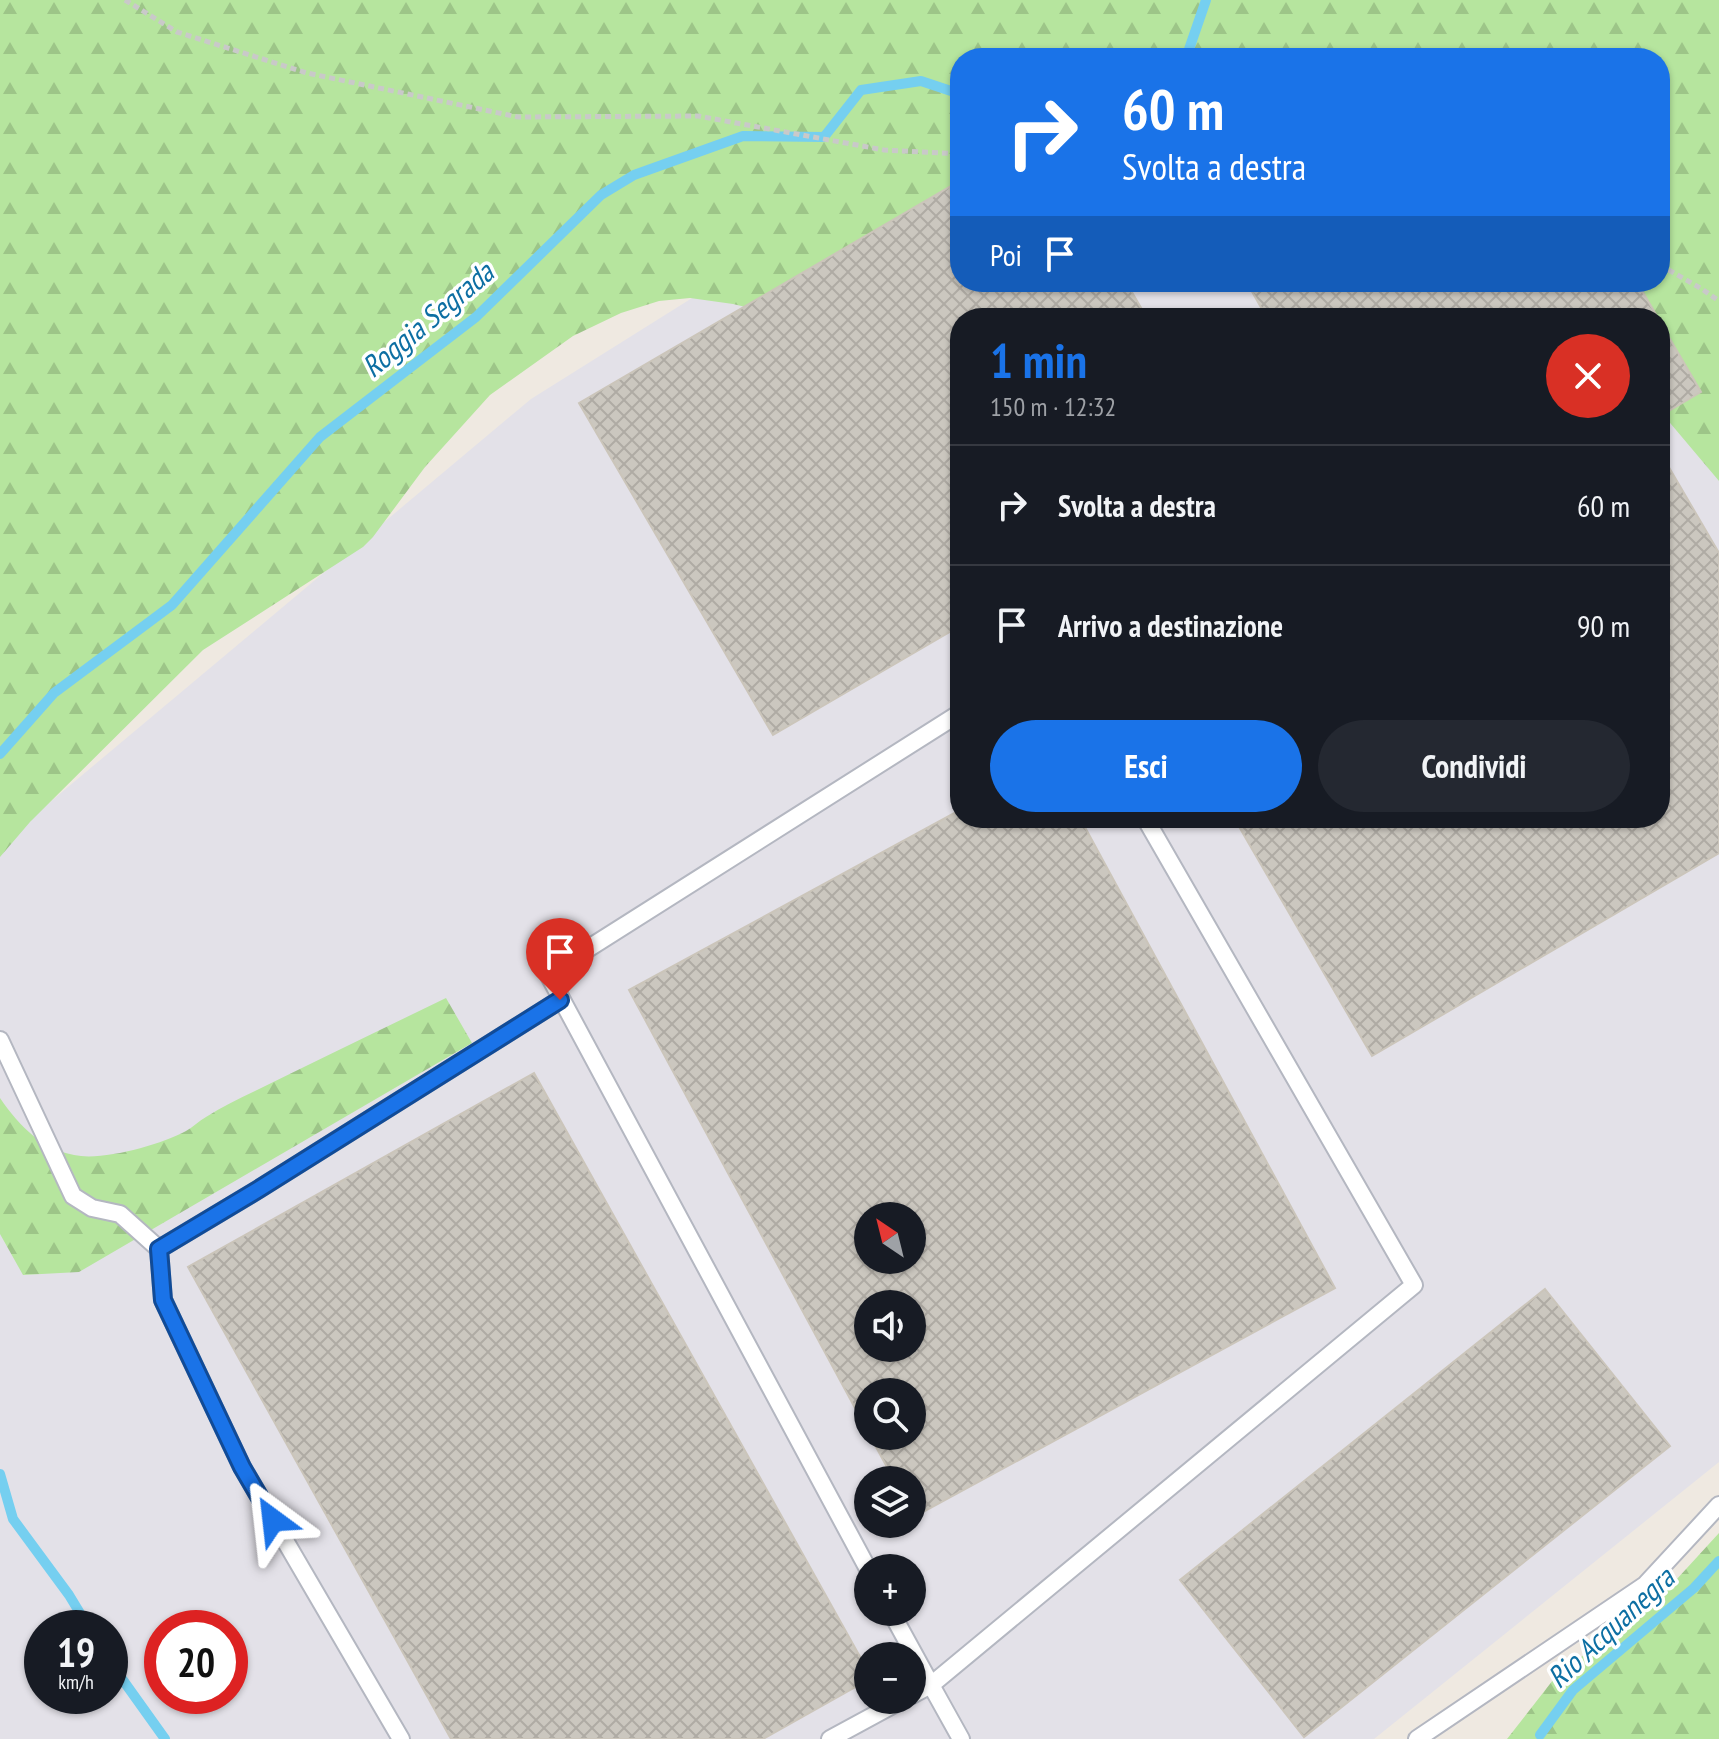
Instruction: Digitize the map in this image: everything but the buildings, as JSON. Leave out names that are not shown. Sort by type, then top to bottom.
[{"type":"lane","points":[[860,1554],[548,974],[950,719]]},
{"type":"lane","points":[[926,1688],[1414,1285],[1151,828]]},
{"type":"lane","points":[[159,1249],[560,1000]]},
{"type":"lane","points":[[0,1040],[73,1196],[92,1208],[120,1214],[159,1249],[163,1300],[242,1467],[401,1739]]},
{"type":"lane","points":[[1417,1739],[1645,1585],[1719,1505]]},
{"type":"lane","points":[[899,1626],[961,1739]]},
{"type":"lane","points":[[830,1739],[876,1714]]},
{"type":"path","points":[[125,0],[177,32],[307,73],[518,117],[698,116],[884,150],[950,153]]},
{"type":"path","points":[[1670,271],[1719,301]]},
{"type":"shaded area","points":[[874,184],[950,271],[950,292],[1670,292],[1670,277],[1719,254],[1719,1462],[1374,1739],[0,1739],[0,844],[531,399]]},
{"type":"green space","points":[[0,0],[1719,0],[1719,481],[1670,423],[1670,308],[1573,308],[1559,292],[1670,292],[1670,48],[950,48],[950,292],[960,292],[960,308],[950,308],[950,318],[766,312],[690,298],[659,301],[621,313],[573,336],[490,395],[425,467],[363,547],[203,650],[30,822],[0,857]]},
{"type":"green space","points":[[446,998],[472,1043],[79,1272],[23,1275],[0,1234],[0,1098],[16,1119],[44,1144],[81,1156],[120,1153],[176,1136],[236,1100]]},
{"type":"green space","points":[[1719,1533],[1719,1739],[1507,1739],[1553,1680],[1676,1580]]},
{"type":"waterway","name":"Roggia Segrada","points":[[1189,48],[1206,0]]},
{"type":"waterway","name":"Roggia Segrada","points":[[0,754],[54,693],[172,605],[320,437],[476,317],[601,195],[634,175],[743,136],[824,137],[861,90],[921,81],[950,91]]},
{"type":"waterway","name":"Roggia Segrada","points":[[0,1474],[13,1519],[78,1610]]},
{"type":"waterway","name":"Rio Acquanegra","points":[[1540,1735],[1573,1690],[1694,1588],[1719,1561]]},
{"type":"waterway","name":"Roggia Segrada","points":[[128,1687],[165,1739]]},
{"type":"route","points":[[273,1520],[242,1467],[163,1300],[159,1249],[560,1000]]}]
